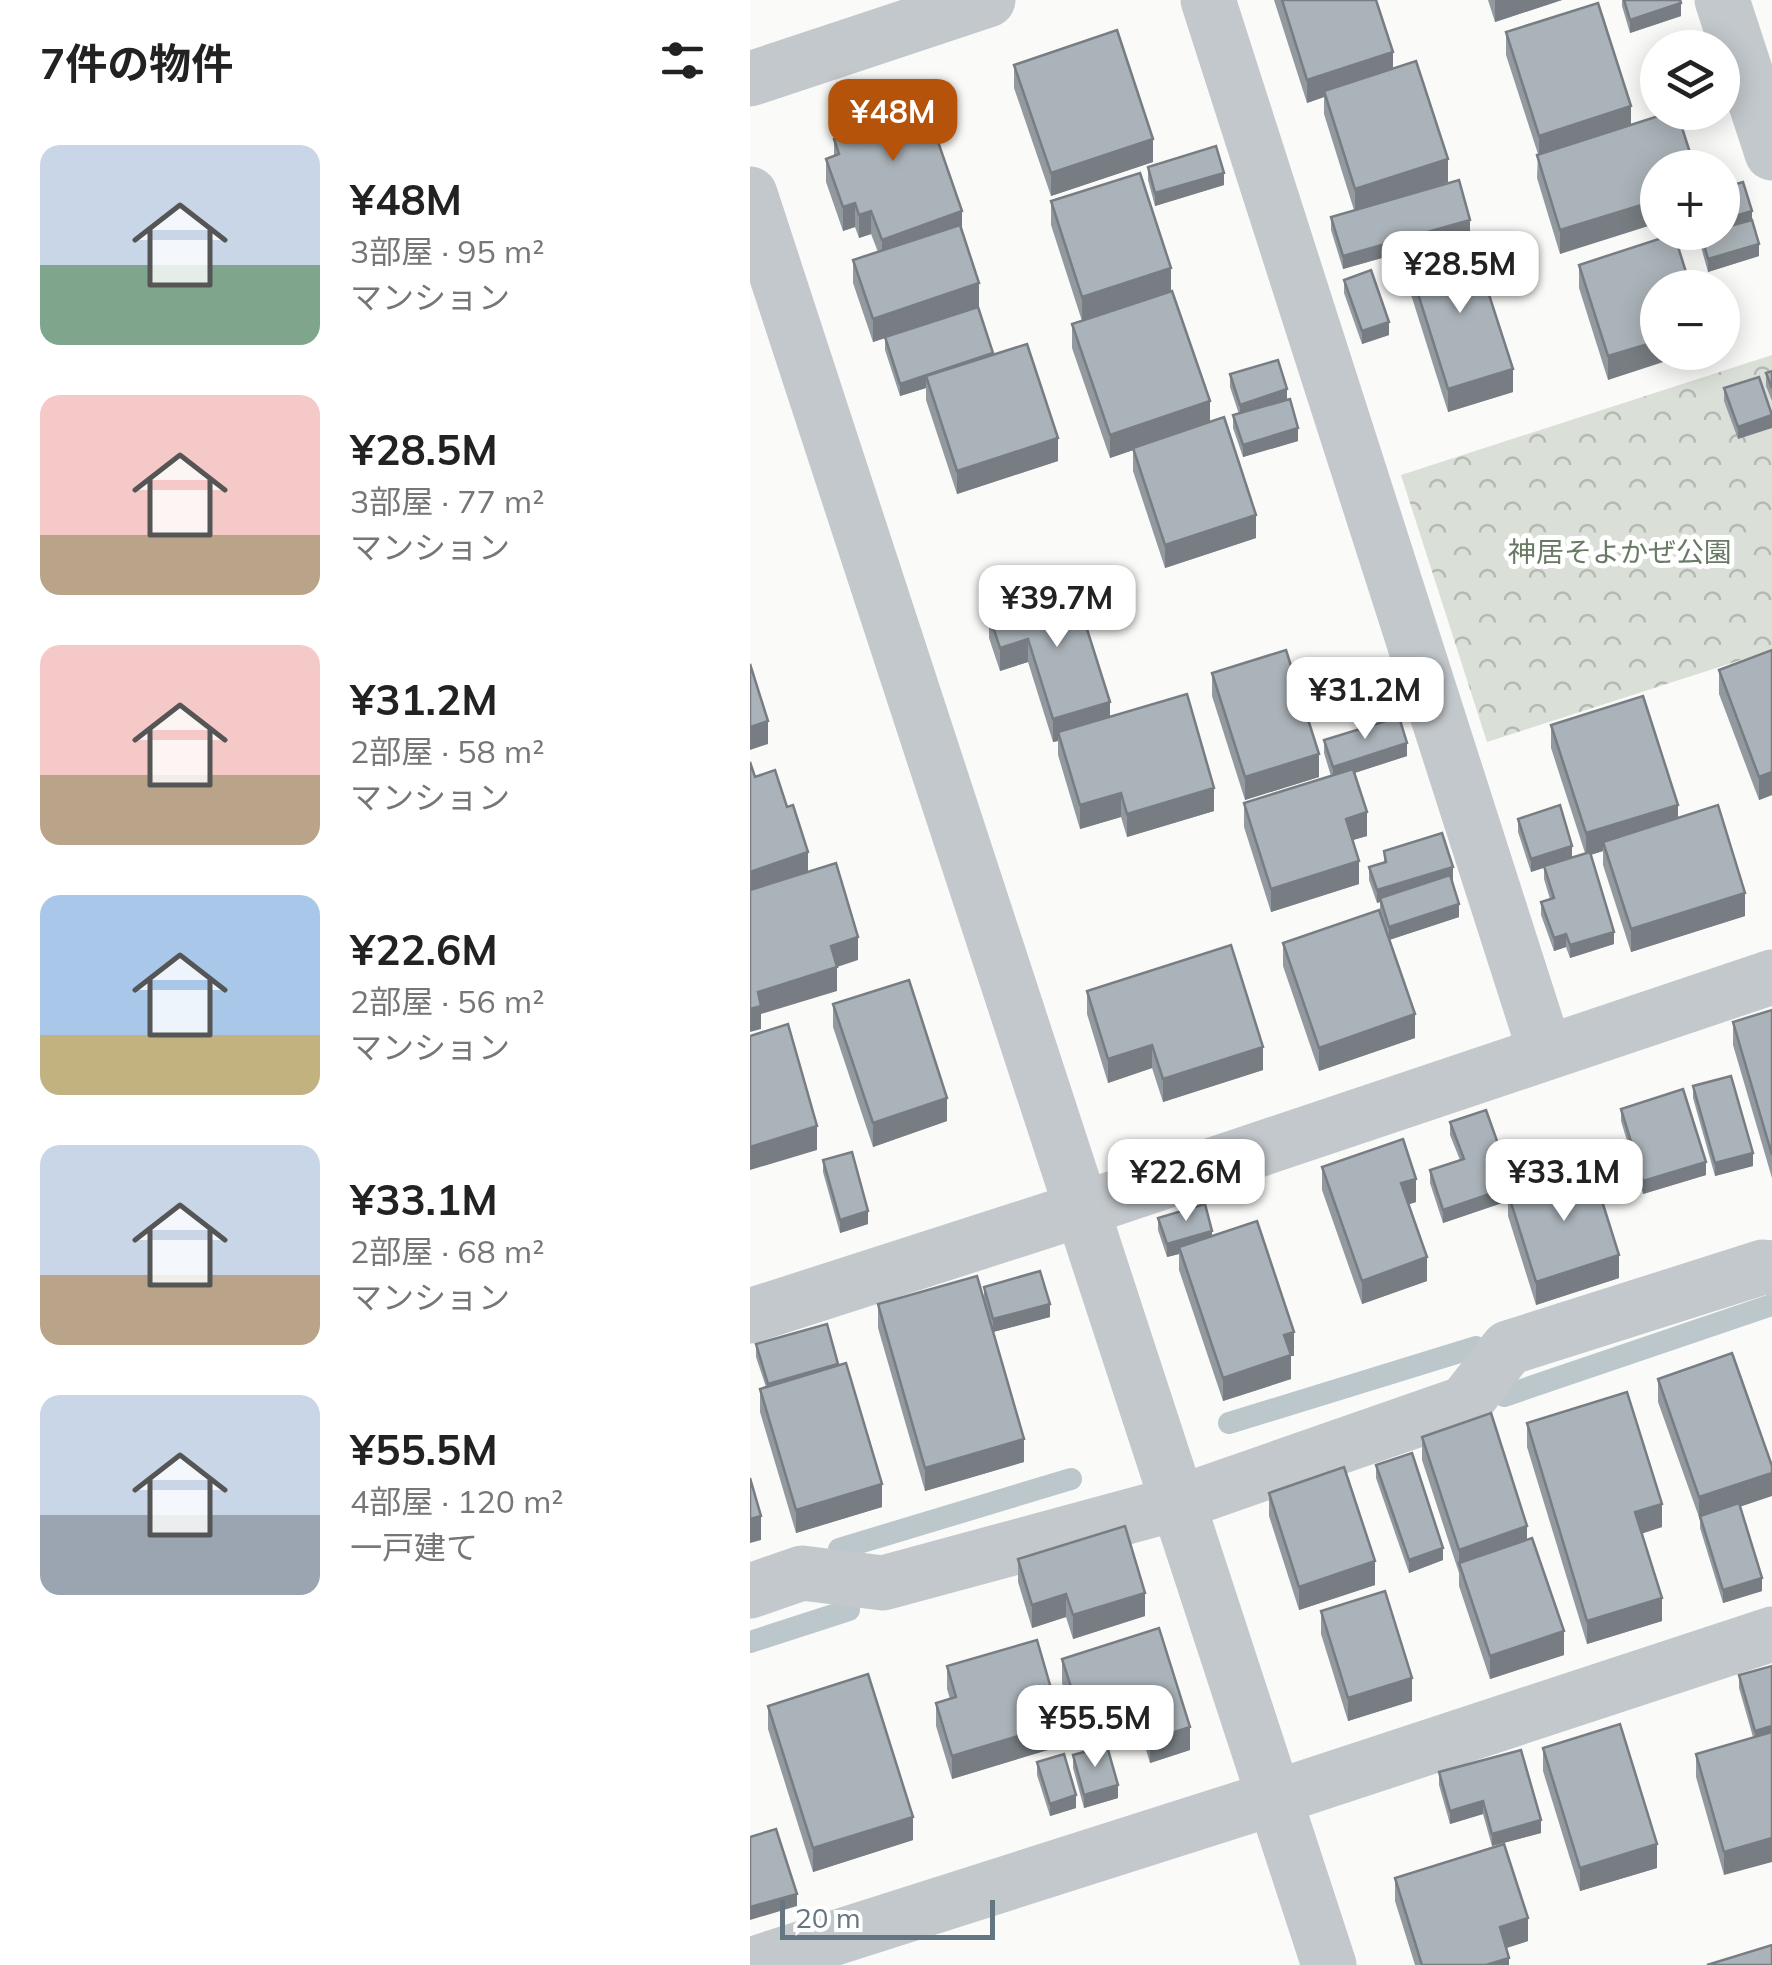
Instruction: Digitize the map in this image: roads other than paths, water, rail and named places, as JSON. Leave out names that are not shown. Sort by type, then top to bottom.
[{"type":"street","points":[[750,78],[988,0]]},
{"type":"street","points":[[1208,0],[1545,1051]]},
{"type":"street","points":[[1722,0],[1772,152]]},
{"type":"street","points":[[750,194],[1329,1965]]},
{"type":"street","points":[[750,1316],[1772,977]]},
{"type":"street","points":[[750,1591],[802,1572],[883,1583],[1178,1502],[1465,1403],[1508,1348],[1763,1267],[1772,1268]]},
{"type":"street","points":[[750,1965],[1772,1634]]},
{"type":"waterway","points":[[1229,1423],[1476,1347],[1504,1396],[1772,1305]]},
{"type":"waterway","points":[[750,1642],[849,1610],[839,1549],[1071,1479]]},
{"type":"park label","name":"神居そよかぜ公園","points":[[1620,552]]}]
